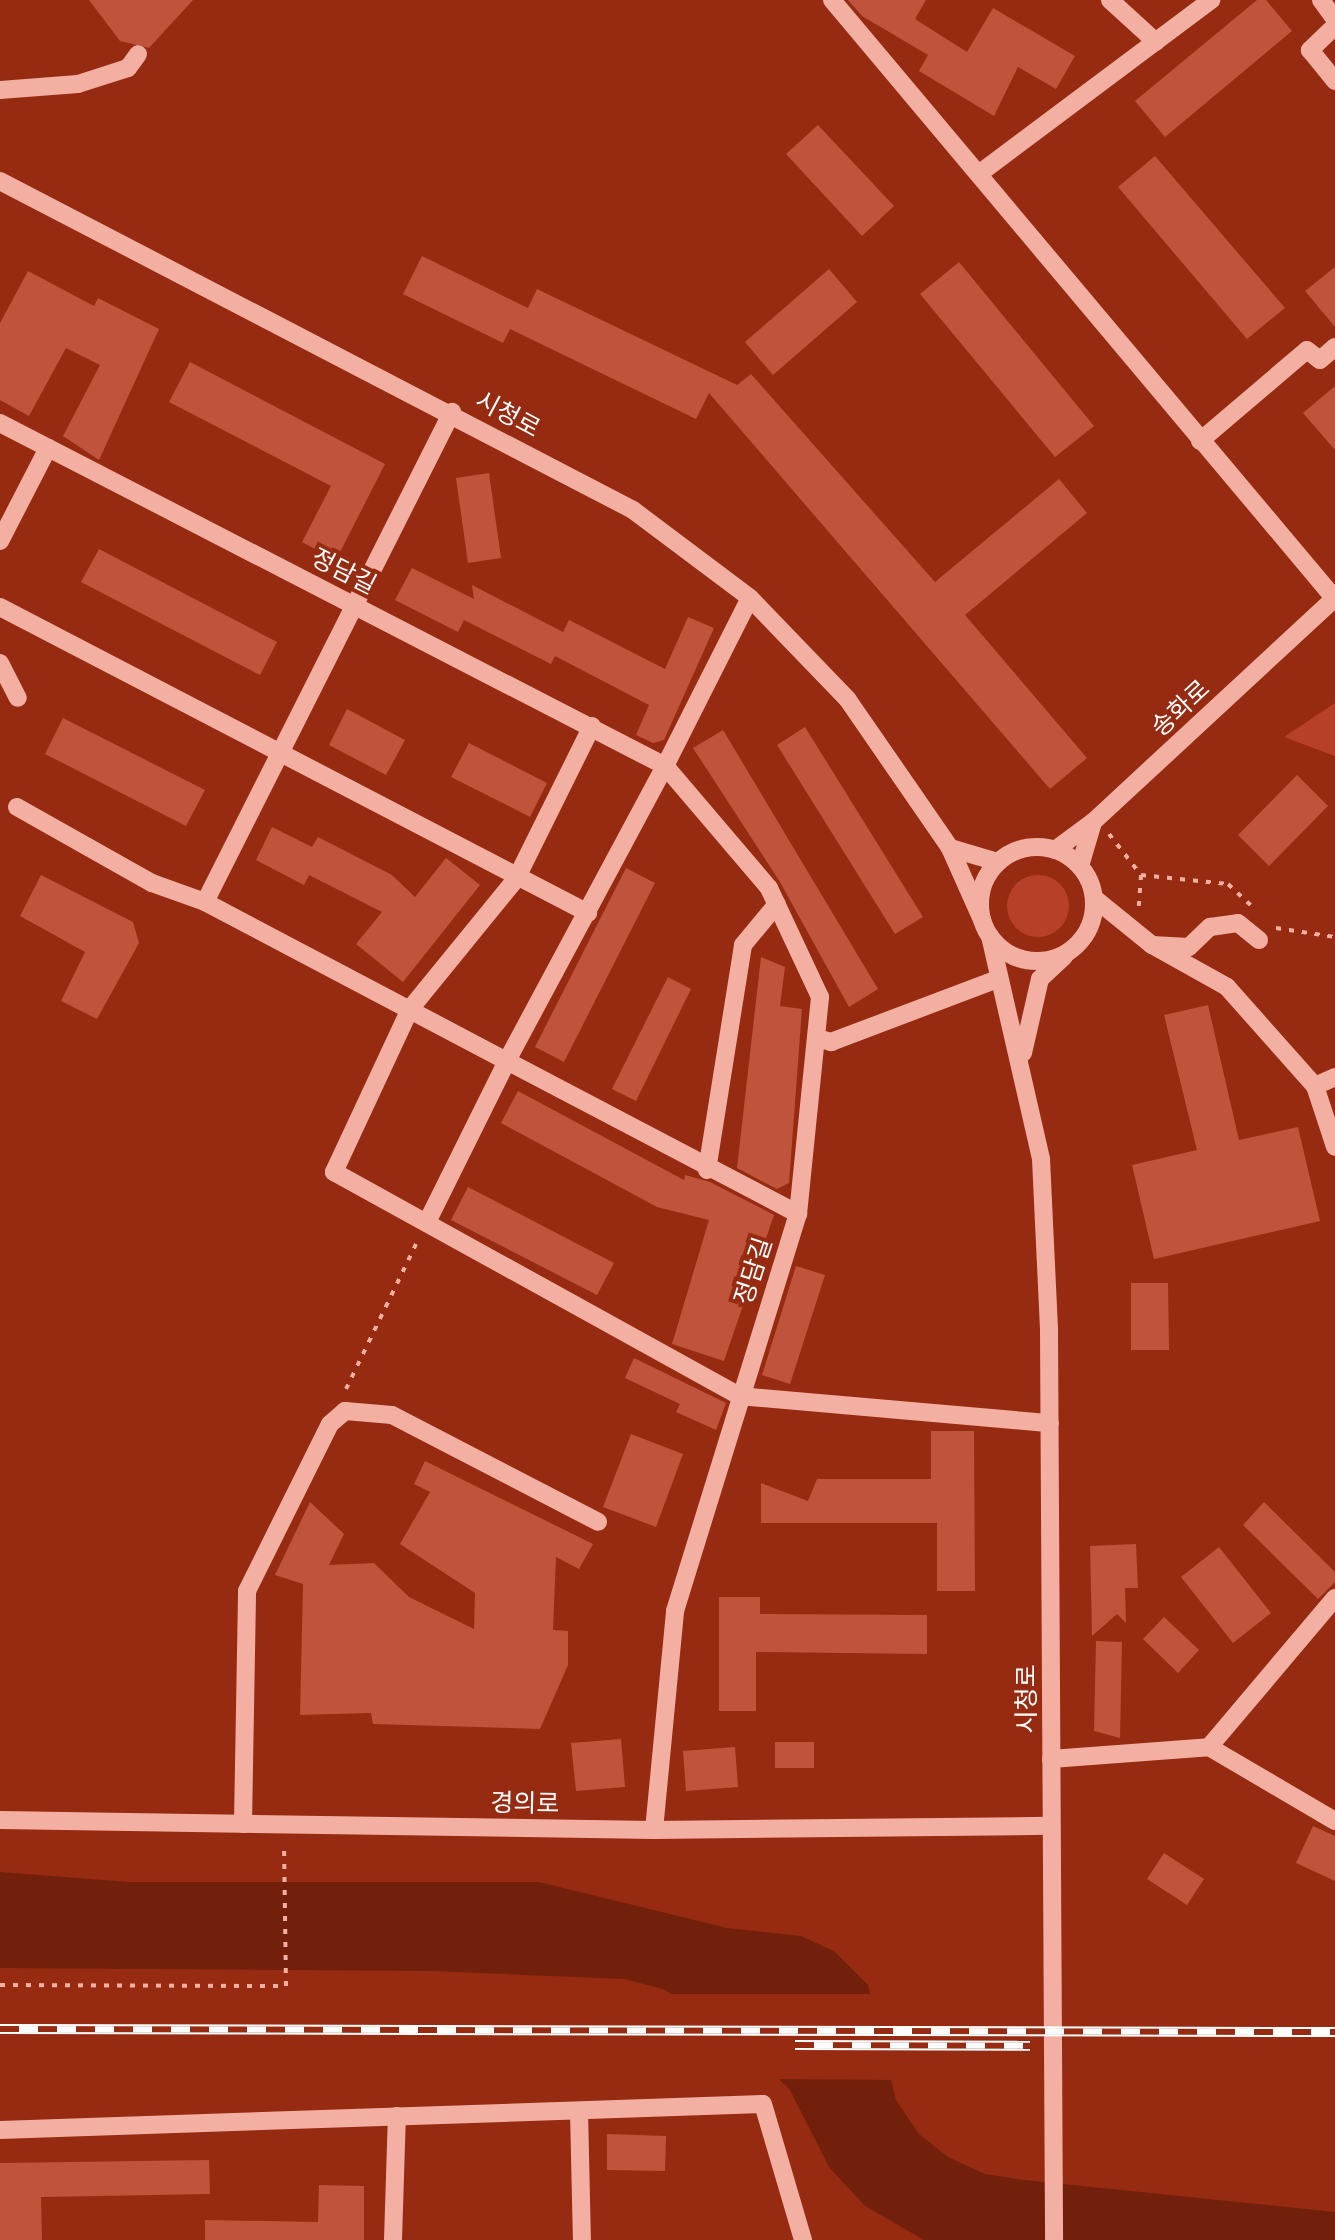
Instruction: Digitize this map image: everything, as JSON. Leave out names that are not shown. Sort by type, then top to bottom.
[{"type":"street","points":[[832,0],[1335,599]]},
{"type":"street","points":[[1110,0],[1156,42]]},
{"type":"street","points":[[980,173],[1210,0]]},
{"type":"street","points":[[1321,0],[1335,22],[1310,50],[1335,80]]},
{"type":"street","points":[[0,90],[78,84],[128,68],[138,54]]},
{"type":"street","name":"시청로","points":[[0,181],[452,412],[632,510],[750,598],[848,700],[950,848],[986,928]]},
{"type":"street","points":[[1200,441],[1307,350],[1320,360],[1335,347]]},
{"type":"street","points":[[205,902],[452,412]]},
{"type":"street","name":"정담길","points":[[0,422],[665,766],[723,829],[777,904],[820,997],[798,1214],[675,1611],[654,1830]]},
{"type":"street","points":[[0,540],[48,448]]},
{"type":"street","points":[[426,1222],[750,598]]},
{"type":"street","name":"송화로","points":[[1055,850],[1093,822],[1335,599]]},
{"type":"street","points":[[0,608],[588,913]]},
{"type":"street","points":[[0,664],[18,698]]},
{"type":"street","points":[[592,726],[516,879],[410,1009],[334,1172],[739,1396],[1050,1424]]},
{"type":"street","points":[[17,807],[152,883],[205,902],[707,1170],[798,1214]]},
{"type":"street","points":[[1080,866],[1093,822]]},
{"type":"street","points":[[950,848],[998,862]]},
{"type":"street","points":[[1022,1056],[995,980],[982,889],[998,862],[1025,848],[1055,850],[1080,866],[1094,898],[1152,945],[1228,987],[1314,1086],[1335,1147]]},
{"type":"street","points":[[1022,1056],[1040,979],[1086,936],[1094,898]]},
{"type":"street","points":[[707,1170],[743,945],[777,904]]},
{"type":"street","points":[[1152,945],[1190,947],[1210,927],[1238,923],[1258,940]]},
{"type":"street","points":[[986,928],[1002,950],[1037,962],[1072,950]]},
{"type":"street","points":[[817,1038],[831,1042],[995,980]]},
{"type":"street","name":"시청로","points":[[1022,1056],[1041,1158],[1050,1424],[1054,2240]]},
{"type":"street","points":[[1314,1086],[1335,1078]]},
{"type":"street","points":[[243,1824],[248,1591],[330,1424],[344,1411],[392,1415],[598,1522]]},
{"type":"street","points":[[1208,1747],[1232,1727],[1335,1598]]},
{"type":"street","points":[[1051,1759],[1208,1747],[1335,1821]]},
{"type":"street","name":"경의로","points":[[0,1820],[654,1830],[1049,1826]]},
{"type":"street","points":[[0,2130],[763,2104],[803,2240]]},
{"type":"street","points":[[579,2111],[582,2240]]},
{"type":"street","points":[[392,2240],[397,2116]]},
{"type":"street","points":[[1046,2240],[1055,2220]]},
{"type":"street","points":[[1055,2220],[1062,2240]]},
{"type":"path","points":[[1093,822],[1118,841],[1141,876],[1144,892],[1135,918]]},
{"type":"path","points":[[330,1424],[426,1222]]},
{"type":"path","points":[[0,1985],[286,1986],[284,1846]]},
{"type":"shaded area","points":[[1335,703],[1335,756],[1284,737]]},
{"type":"shaded area","points":[[1038,875],[1060,884],[1069,906],[1060,928],[1038,937],[1016,928],[1007,906],[1016,884]]},
{"type":"shaded area","points":[[0,1872],[129,1882],[539,1882],[727,1928],[801,1936],[834,1951],[868,1985],[896,2100],[919,2134],[948,2157],[985,2174],[1024,2180],[1335,2212],[1335,2240],[924,2240],[865,2206],[829,2167],[790,2090],[723,2025],[663,1989],[624,1979],[432,1971],[0,1968]]},
{"type":"pier","points":[[662,1994],[875,1994],[896,2080],[772,2079],[720,2029]]},
{"type":"building","points":[[89,0],[193,0],[149,48],[120,41]]},
{"type":"building","points":[[848,0],[926,0],[915,19],[967,52],[993,8],[1075,56],[1056,89],[1018,67],[994,116],[919,71],[928,55],[862,16]]},
{"type":"building","points":[[1257,0],[1266,0],[1292,31],[1165,137],[1135,101]]},
{"type":"building","points":[[818,125],[894,206],[862,236],[786,154]]},
{"type":"building","points":[[1155,156],[1285,308],[1247,339],[1118,187]]},
{"type":"building","points":[[422,256],[528,308],[537,289],[737,385],[751,374],[935,582],[1059,479],[1087,513],[965,615],[1087,758],[1050,789],[709,393],[696,419],[510,329],[503,343],[403,294]]},
{"type":"building","points":[[959,262],[1094,426],[1055,457],[920,294]]},
{"type":"building","points":[[1335,267],[1335,327],[1305,291]]},
{"type":"building","points":[[829,269],[857,302],[773,375],[745,342]]},
{"type":"building","points":[[28,271],[94,306],[98,298],[159,329],[99,460],[63,436],[100,365],[66,348],[29,416],[0,400],[0,323]]},
{"type":"building","points":[[190,362],[385,464],[336,560],[302,542],[331,486],[169,402]]},
{"type":"building","points":[[1335,386],[1335,450],[1303,413]]},
{"type":"building","points":[[489,473],[501,558],[468,563],[456,478]]},
{"type":"building","points":[[99,549],[277,642],[260,675],[81,582]]},
{"type":"building","points":[[412,568],[474,599],[472,585],[563,632],[569,620],[665,669],[688,617],[714,628],[664,740],[653,743],[636,735],[649,705],[555,656],[551,664],[464,620],[458,632],[395,600]]},
{"type":"building","points":[[347,709],[405,740],[386,775],[329,745]]},
{"type":"building","points":[[63,718],[205,790],[186,826],[45,754]]},
{"type":"building","points":[[805,727],[923,917],[895,934],[777,745]]},
{"type":"building","points":[[723,730],[878,989],[849,1007],[780,882],[693,748]]},
{"type":"building","points":[[469,743],[547,783],[530,817],[451,777]]},
{"type":"building","points":[[1297,775],[1328,806],[1269,866],[1238,835]]},
{"type":"building","points":[[272,827],[312,847],[318,837],[392,875],[415,897],[446,858],[480,885],[403,982],[356,944],[382,912],[309,875],[304,885],[256,860]]},
{"type":"building","points":[[626,868],[655,883],[564,1062],[535,1047]]},
{"type":"building","points":[[41,875],[133,922],[139,943],[97,1019],[61,1001],[85,952],[20,916]]},
{"type":"building","points":[[761,957],[785,967],[780,1006],[802,1009],[789,1183],[777,1189],[737,1168]]},
{"type":"building","points":[[668,977],[691,989],[636,1101],[612,1089]]},
{"type":"building","points":[[1208,1005],[1239,1140],[1298,1127],[1320,1221],[1154,1259],[1132,1165],[1197,1150],[1164,1015]]},
{"type":"building","points":[[518,1091],[684,1180],[685,1175],[710,1182],[774,1215],[724,1361],[672,1344],[709,1220],[657,1207],[501,1123]]},
{"type":"building","points":[[468,1187],[614,1263],[597,1295],[451,1220]]},
{"type":"building","points":[[796,1266],[825,1275],[790,1384],[762,1375]]},
{"type":"building","points":[[1131,1283],[1168,1283],[1169,1350],[1131,1350]]},
{"type":"building","points":[[634,1358],[726,1403],[716,1430],[676,1412],[680,1404],[625,1378]]},
{"type":"building","points":[[931,1431],[974,1431],[975,1591],[937,1591],[937,1523],[761,1523],[761,1483],[808,1501],[817,1479],[931,1479]]},
{"type":"building","points":[[631,1434],[683,1454],[656,1527],[603,1507]]},
{"type":"building","points":[[425,1461],[593,1544],[579,1569],[556,1557],[553,1630],[568,1631],[568,1665],[540,1729],[373,1724],[371,1713],[300,1715],[303,1584],[275,1575],[310,1502],[344,1534],[329,1565],[374,1563],[409,1597],[474,1629],[475,1593],[400,1544],[430,1492],[414,1484]]},
{"type":"building","points":[[1264,1502],[1335,1572],[1335,1582],[1318,1599],[1243,1525]]},
{"type":"building","points":[[1136,1544],[1138,1588],[1125,1588],[1126,1623],[1117,1614],[1092,1636],[1090,1546]]},
{"type":"building","points":[[1219,1547],[1271,1613],[1233,1643],[1181,1577]]},
{"type":"building","points":[[719,1597],[760,1597],[760,1614],[927,1615],[927,1654],[756,1652],[756,1711],[719,1711]]},
{"type":"building","points":[[1164,1617],[1199,1650],[1178,1673],[1143,1639]]},
{"type":"building","points":[[1096,1641],[1122,1642],[1120,1738],[1094,1731]]},
{"type":"building","points":[[621,1739],[625,1787],[576,1791],[571,1743]]},
{"type":"building","points":[[775,1742],[814,1742],[814,1768],[775,1768]]},
{"type":"building","points":[[735,1747],[738,1787],[686,1791],[683,1751]]},
{"type":"building","points":[[1313,1826],[1335,1836],[1335,1881],[1296,1863]]},
{"type":"building","points":[[1164,1853],[1204,1879],[1187,1905],[1147,1879]]},
{"type":"building","points":[[607,2134],[666,2136],[665,2171],[607,2170]]},
{"type":"building","points":[[209,2160],[210,2194],[41,2197],[42,2240],[0,2240],[0,2163]]},
{"type":"building","points":[[319,2185],[364,2186],[364,2240],[205,2240],[205,2220],[318,2222]]},
{"type":"railway","points":[[0,2029],[1335,2032]]},
{"type":"railway","points":[[795,2045],[1030,2046]]}]
